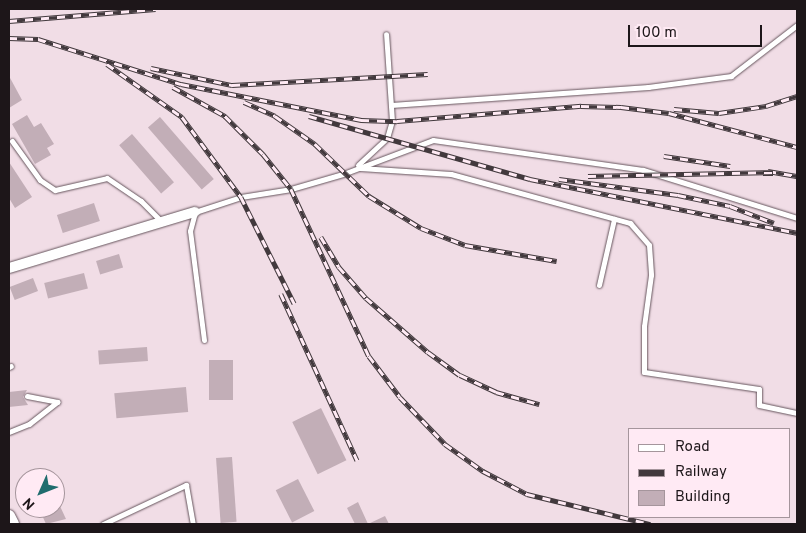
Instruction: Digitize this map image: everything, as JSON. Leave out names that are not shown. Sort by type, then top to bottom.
[{"type":"street","points":[[9,268],[196,212]]},
{"type":"street","points":[[9,516],[12,524]]},
{"type":"lane","points":[[391,106],[648,87],[731,76],[797,25]]},
{"type":"lane","points":[[356,168],[387,138],[392,122],[386,34]]},
{"type":"lane","points":[[204,340],[190,231],[196,212],[241,197],[291,189],[433,140],[490,146],[662,174],[797,218]]},
{"type":"lane","points":[[12,141],[40,180],[55,190],[107,178],[141,201],[162,223]]},
{"type":"lane","points":[[356,168],[451,174],[630,223],[649,246],[651,275],[644,326],[644,372],[758,389],[759,405],[797,413]]},
{"type":"lane","points":[[599,286],[614,219]]},
{"type":"lane","points":[[9,432],[29,424],[57,402],[27,396]]},
{"type":"lane","points":[[103,524],[186,486],[193,524]]},
{"type":"building","points":[[9,76],[22,100],[9,108]]},
{"type":"building","points":[[27,115],[34,127],[41,123],[54,144],[47,148],[51,155],[35,164],[12,124]]},
{"type":"building","points":[[160,117],[214,179],[202,189],[148,127]]},
{"type":"building","points":[[132,134],[174,182],[161,193],[119,145]]},
{"type":"building","points":[[9,162],[32,197],[15,208],[9,198]]},
{"type":"building","points":[[94,203],[100,221],[63,233],[57,215]]},
{"type":"building","points":[[119,254],[123,267],[100,274],[96,261]]},
{"type":"building","points":[[84,273],[88,289],[48,298],[44,283]]},
{"type":"building","points":[[33,278],[38,291],[15,300],[10,287]]},
{"type":"building","points":[[147,347],[148,361],[99,364],[98,350]]},
{"type":"building","points":[[209,360],[233,360],[233,400],[209,400]]},
{"type":"building","points":[[186,387],[188,412],[116,418],[114,393]]},
{"type":"building","points":[[27,390],[23,397],[28,405],[9,407],[9,392]]},
{"type":"building","points":[[321,408],[346,460],[318,474],[292,422]]},
{"type":"building","points":[[232,457],[237,522],[221,523],[216,458]]},
{"type":"building","points":[[298,479],[314,511],[292,522],[276,490]]},
{"type":"building","points":[[358,502],[368,524],[355,524],[347,508]]},
{"type":"building","points":[[385,516],[389,524],[368,524]]},
{"type":"building","points":[[65,517],[66,519],[46,524],[43,518]]},
{"type":"railway","points":[[9,21],[156,9]]},
{"type":"railway","points":[[9,38],[38,39],[181,84],[361,120],[397,121],[581,106],[621,107],[669,113],[797,147]]},
{"type":"railway","points":[[107,64],[182,117],[241,197],[294,303]]},
{"type":"railway","points":[[151,68],[232,85],[428,74]]},
{"type":"railway","points":[[173,87],[225,116],[263,154],[291,189],[369,356],[400,397],[445,444],[483,471],[527,494],[650,524]]},
{"type":"railway","points":[[674,109],[719,113],[766,106],[797,96]]},
{"type":"railway","points":[[244,102],[275,116],[315,144],[369,196],[421,228],[465,245],[557,261]]},
{"type":"railway","points":[[309,116],[530,179],[797,233]]},
{"type":"railway","points":[[664,156],[730,166]]},
{"type":"railway","points":[[768,171],[797,176]]},
{"type":"railway","points":[[588,176],[773,172]]},
{"type":"railway","points":[[559,179],[678,195],[730,206],[774,223]]},
{"type":"railway","points":[[321,237],[339,267],[366,298],[428,352],[460,375],[496,392],[539,404]]},
{"type":"railway","points":[[281,294],[357,460]]}]
